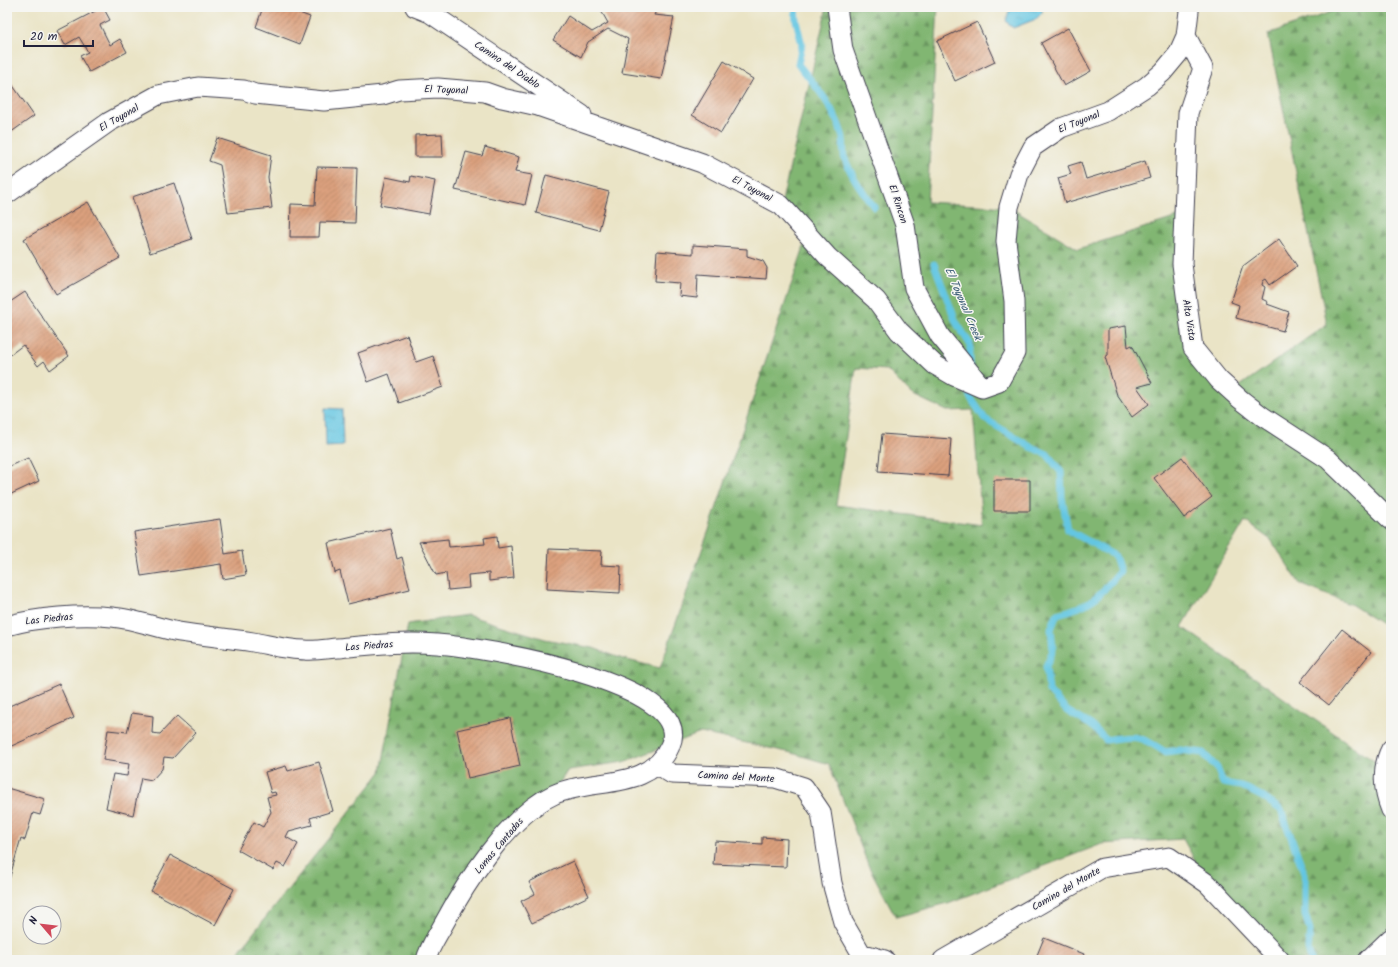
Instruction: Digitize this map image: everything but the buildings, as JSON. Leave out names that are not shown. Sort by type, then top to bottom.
[{"type":"street","name":"Camino del Diablo","points":[[415,7],[430,13],[598,126]]},
{"type":"street","name":"El Rincon","points":[[837,7],[843,50],[905,224],[914,288],[940,336],[982,388]]},
{"type":"street","name":"El Toyonal","points":[[7,194],[109,122],[158,95],[198,87],[244,90],[255,94],[324,101],[382,95],[399,90],[438,88],[485,92],[502,98],[538,106],[554,113],[598,126],[702,163],[781,205],[828,257],[876,300],[899,331],[935,365],[954,376],[982,388],[999,382],[1015,353],[1014,301],[1006,241],[1007,228],[1009,207],[1019,174],[1033,147],[1061,128],[1108,111],[1147,86],[1167,69],[1178,54],[1186,36],[1189,11],[1188,7]]},
{"type":"street","name":"Alta Vista","points":[[1186,36],[1203,68],[1188,113],[1182,264],[1193,348],[1219,380],[1240,399],[1262,416],[1328,459],[1391,520]]},
{"type":"street","name":"Las Piedras","points":[[7,626],[20,622],[73,616],[114,617],[178,632],[304,650],[411,643],[438,644],[546,662],[618,687],[652,702],[665,714],[672,729],[671,745],[657,765]]},
{"type":"street","points":[[1391,749],[1387,757],[1384,776],[1385,796],[1391,810]]},
{"type":"street","name":"Lomas Cantadas","points":[[426,960],[459,896],[490,853],[519,819],[551,796],[577,786],[643,775],[657,765]]},
{"type":"street","name":"Camino del Monte","points":[[657,765],[672,774],[775,778],[804,787],[821,812],[832,883],[843,922],[861,953],[885,960]]},
{"type":"street","name":"Camino del Monte","points":[[943,960],[1102,868],[1169,857],[1208,884],[1280,960]]},
{"type":"street","points":[[1368,960],[1391,938]]},
{"type":"green space","points":[[827,7],[938,7],[927,202],[1009,207],[1078,249],[1184,215],[1193,348],[1233,391],[1327,324],[1268,34],[1345,7],[1391,7],[1391,630],[1352,605],[1300,584],[1271,540],[1245,521],[1182,627],[1391,773],[1391,960],[1280,960],[1208,884],[1183,839],[1102,844],[948,903],[896,917],[869,867],[829,764],[792,753],[701,733],[624,762],[568,770],[551,796],[519,819],[426,960],[232,960],[381,772],[408,624],[467,615],[545,639],[593,648],[623,659],[660,668],[709,530],[808,235],[781,205]],"holes":[[[856,368],[887,370],[911,394],[947,411],[973,410],[982,525],[836,505]]]},
{"type":"water","points":[[1022,7],[1042,7],[1042,13],[1036,19],[1013,28],[1006,21],[1009,11]]},
{"type":"water","points":[[325,408],[342,409],[343,446],[326,447]]},
{"type":"waterway","name":"El Toyonal Creek","points":[[795,7],[796,20],[802,45],[798,64],[823,97],[839,124],[843,137],[844,156],[848,166],[874,207]]},
{"type":"waterway","name":"El Toyonal Creek","points":[[934,264],[956,322],[970,344],[970,366]]},
{"type":"waterway","name":"El Toyonal Creek","points":[[970,384],[970,397],[985,419],[1029,446],[1047,454],[1061,472],[1062,498],[1068,530],[1115,556],[1120,571],[1100,594],[1086,604],[1057,614],[1051,629],[1053,650],[1046,666],[1049,691],[1067,711],[1091,725],[1106,740],[1131,737],[1143,739],[1165,752],[1180,750],[1203,753],[1217,768],[1223,783],[1241,786],[1261,796],[1281,810],[1305,875],[1305,914],[1310,931],[1308,949],[1311,960]]}]
